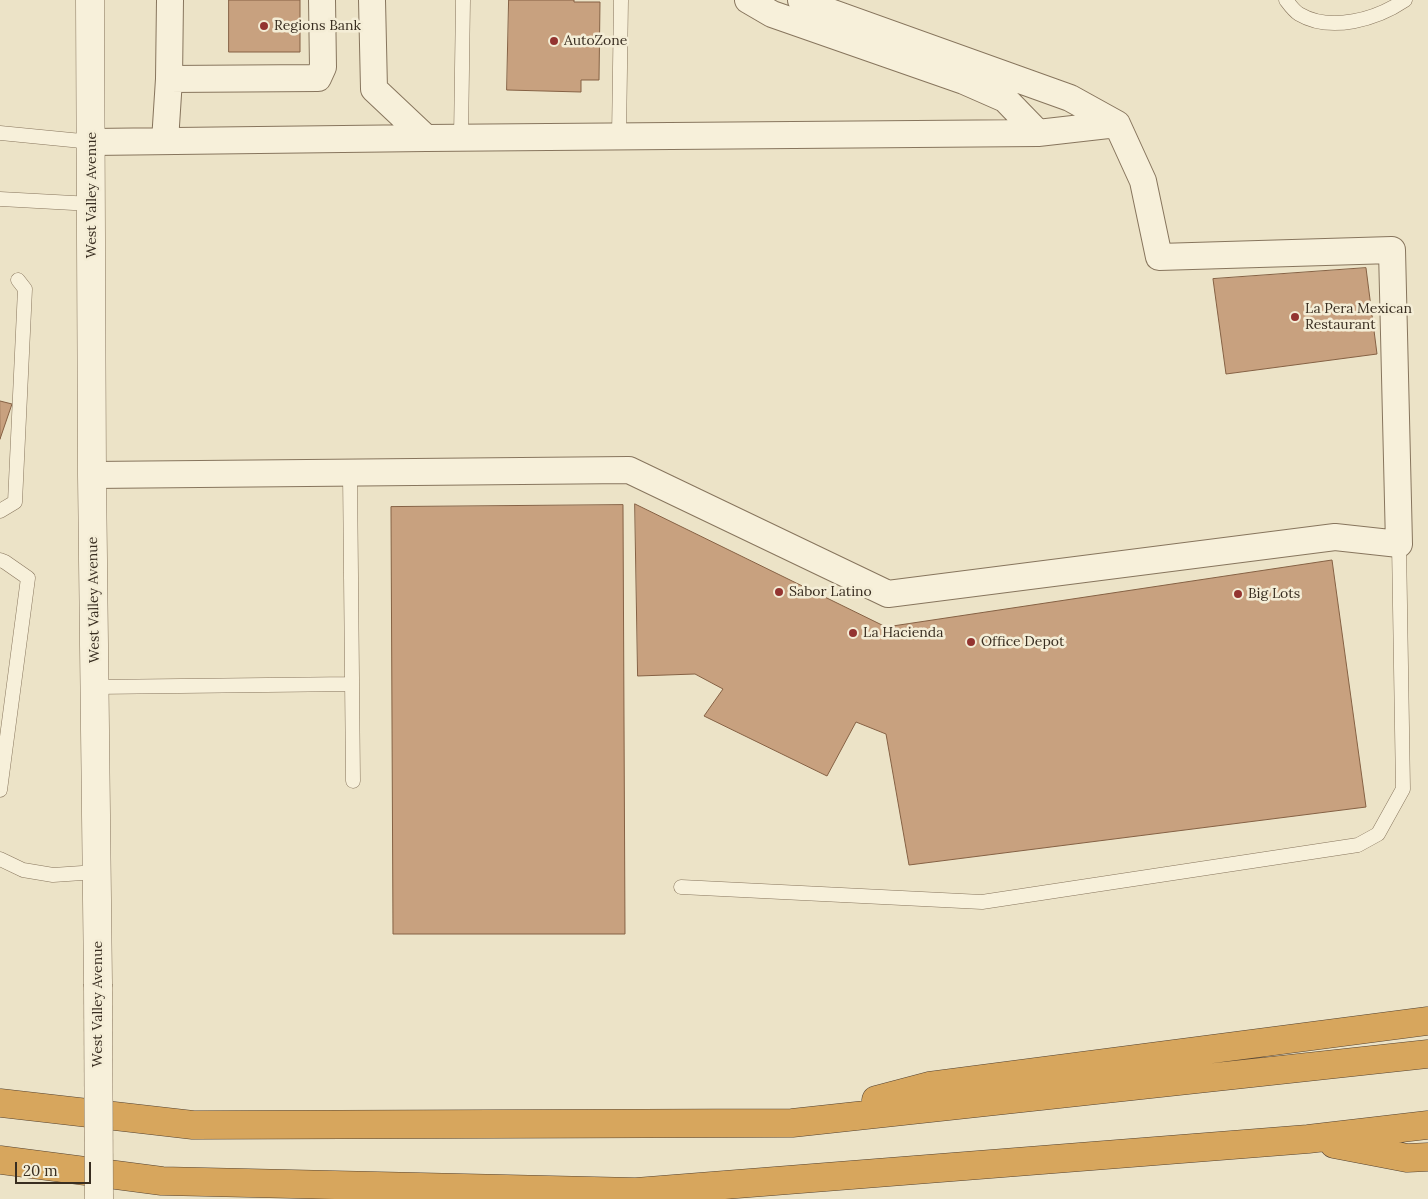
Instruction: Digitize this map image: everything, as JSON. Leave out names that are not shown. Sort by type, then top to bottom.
[{"type":"highway","points":[[792,1123],[929,1086],[1428,1021]]},
{"type":"highway","points":[[0,1103],[193,1125],[792,1123],[1428,1054]]},
{"type":"highway","points":[[0,1160],[162,1181],[636,1192],[1308,1139],[1428,1125]]},
{"type":"highway","points":[[1308,1139],[1407,1158],[1428,1157]]},
{"type":"street","name":"West Valley Avenue","points":[[90,0],[92,475],[99,1199]]},
{"type":"street","points":[[165,141],[169,79],[170,0]]},
{"type":"street","points":[[169,79],[318,78],[323,67],[322,0]]},
{"type":"street","points":[[372,0],[374,90],[426,138]]},
{"type":"street","points":[[748,0],[772,14],[964,81],[1005,99],[1038,133]]},
{"type":"street","points":[[92,475],[629,470],[888,594],[1335,537],[1399,544],[1392,250],[1159,257],[1143,182],[1117,124],[1070,98],[801,0]]},
{"type":"street","points":[[92,142],[1038,133],[1117,124]]},
{"type":"lane","points":[[462,138],[463,0]]},
{"type":"lane","points":[[619,136],[621,0]]},
{"type":"lane","points":[[1286,0],[1298,14],[1322,23],[1349,22],[1376,16],[1406,0]]},
{"type":"lane","points":[[0,133],[92,142]]},
{"type":"lane","points":[[0,199],[92,204]]},
{"type":"lane","points":[[0,511],[15,502],[25,290],[18,280]]},
{"type":"lane","points":[[350,472],[353,781]]},
{"type":"lane","points":[[681,887],[982,902],[1358,845],[1378,834],[1403,789],[1399,544]]},
{"type":"lane","points":[[0,560],[28,578],[0,790]]},
{"type":"lane","points":[[95,687],[352,684]]},
{"type":"lane","points":[[0,859],[23,870],[53,875],[97,872]]},
{"type":"building","name":"Regions Bank","points":[[229,0],[300,0],[300,52],[229,52]]},
{"type":"building","name":"AutoZone","points":[[509,0],[600,2],[599,80],[581,80],[581,92],[507,90]]},
{"type":"building","name":"La Pera Mexican Restaurant","points":[[1366,268],[1377,354],[1226,374],[1213,279]]},
{"type":"building","points":[[0,401],[12,404],[0,439]]},
{"type":"building","points":[[635,504],[886,627],[1332,560],[1366,807],[909,865],[886,734],[856,722],[827,776],[704,716],[723,689],[695,674],[638,676]]},
{"type":"building","points":[[623,505],[625,934],[393,934],[391,507]]},
{"type":"place","name":"Regions Bank","points":[[264,26]]},
{"type":"place","name":"AutoZone","points":[[554,41]]},
{"type":"place","name":"La Pera Mexican Restaurant","points":[[1295,317]]},
{"type":"place","name":"Sabor Latino","points":[[779,592]]},
{"type":"place","name":"Big Lots","points":[[1238,594]]},
{"type":"place","name":"La Hacienda","points":[[853,633]]},
{"type":"place","name":"Office Depot","points":[[971,642]]}]
